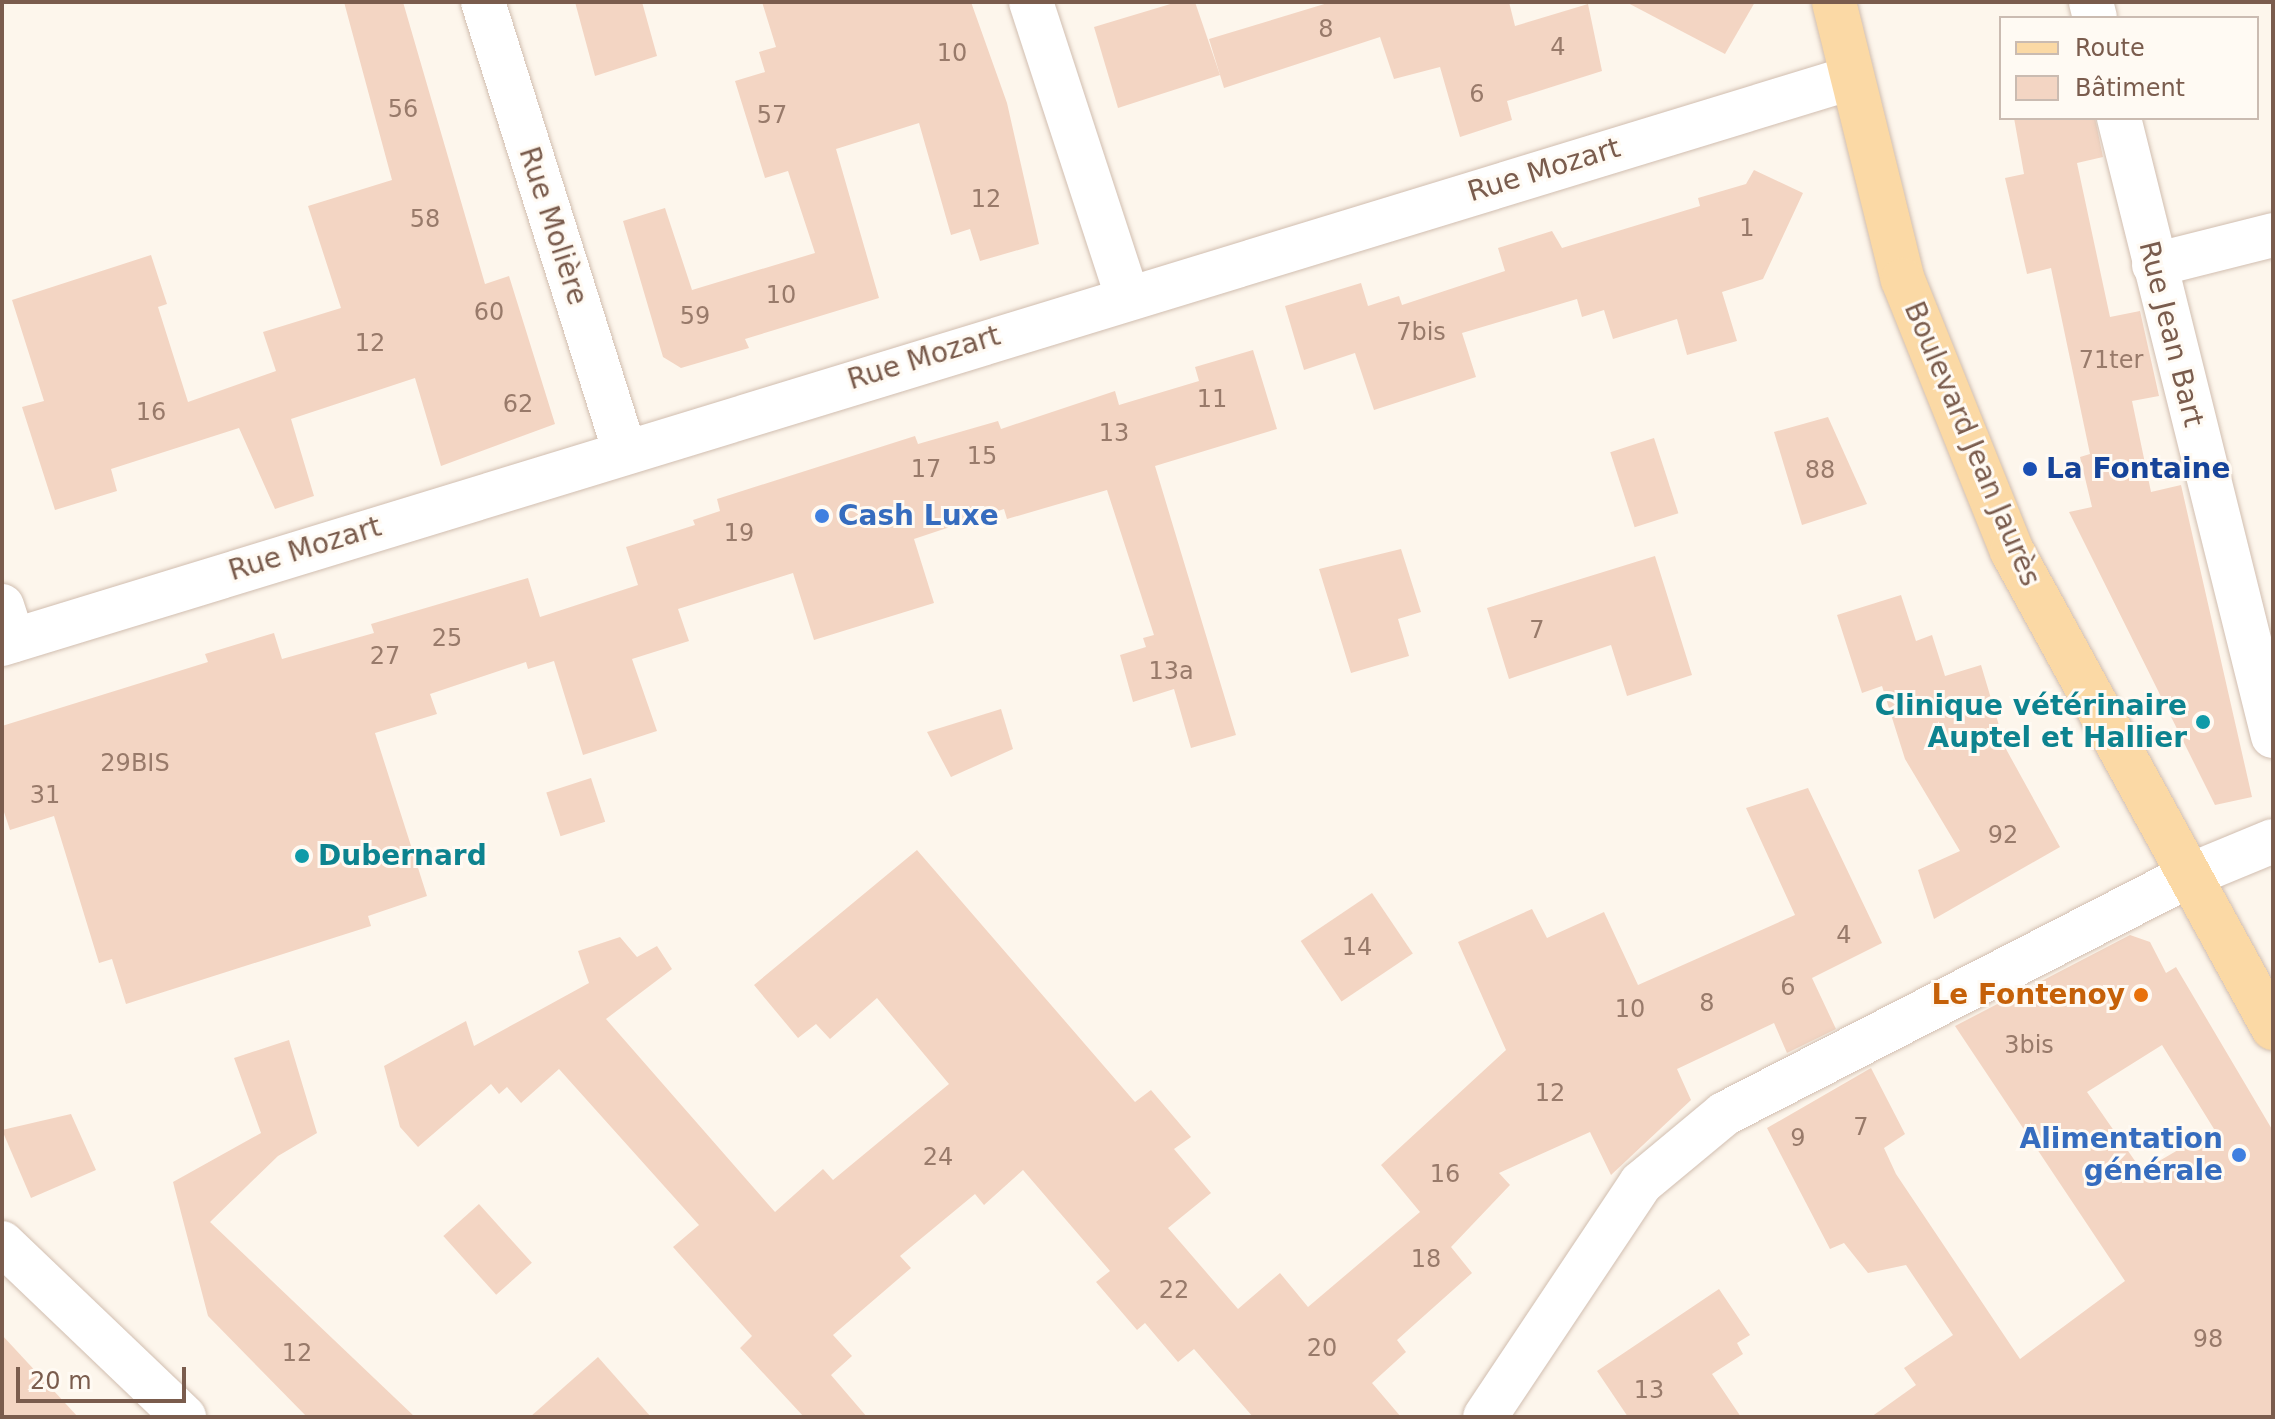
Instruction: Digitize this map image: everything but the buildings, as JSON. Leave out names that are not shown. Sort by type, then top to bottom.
[{"type":"main road","name":"Boulevard Jean Jaurès","points":[[1834,2],[1848,79],[1903,280],[2012,551],[2186,877],[2273,1028]]},
{"type":"street","name":"Rue Molière","points":[[483,2],[624,449]]},
{"type":"street","points":[[1031,2],[1127,295]]},
{"type":"street","name":"Rue Mozart","points":[[6,630],[624,449],[1848,79]]},
{"type":"street","name":"Rue Jean Bart","points":[[2119,120],[2273,736]]},
{"type":"street","points":[[2154,265],[2273,235]]},
{"type":"street","points":[[1485,1417],[1641,1183],[1724,1114],[2186,877],[2273,841]]},
{"type":"street","points":[[2,1243],[184,1417]]},
{"type":"place","name":"La Fontaine","points":[[2030,469]]},
{"type":"place","name":"Cash Luxe","points":[[822,516]]},
{"type":"place","name":"Clinique vétérinaire Auptel et Hallier","points":[[2203,722]]},
{"type":"place","name":"Dubernard","points":[[302,856]]},
{"type":"place","name":"Le Fontenoy","points":[[2141,995]]},
{"type":"place","name":"Alimentation générale","points":[[2239,1155]]}]
